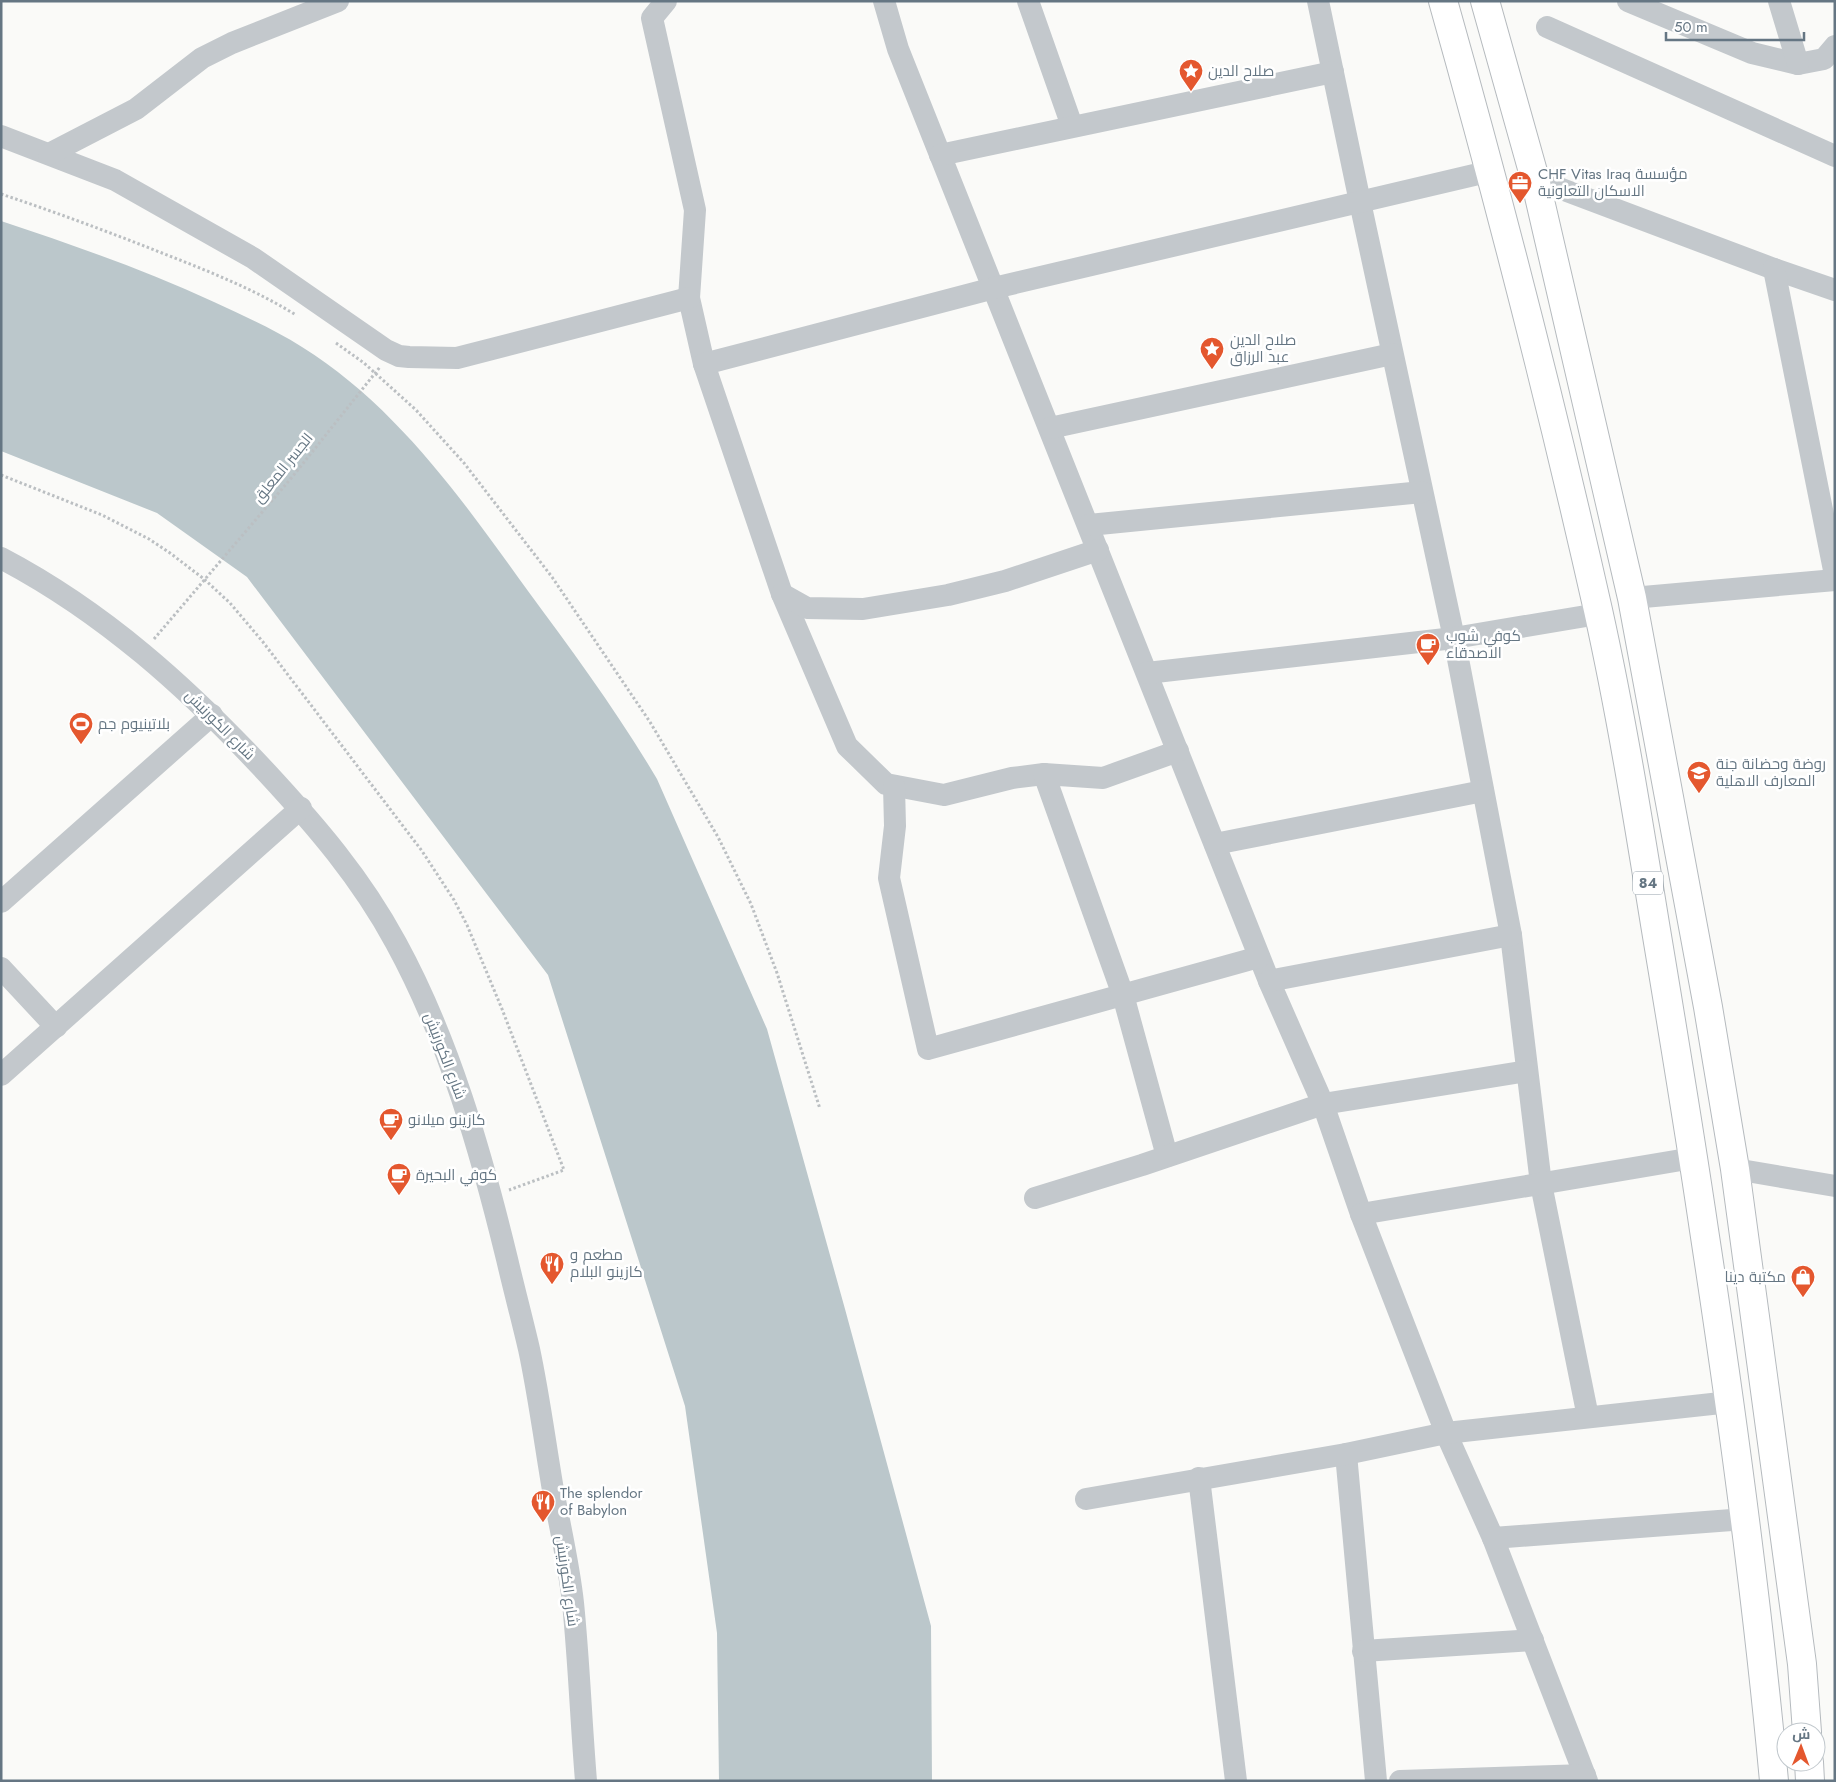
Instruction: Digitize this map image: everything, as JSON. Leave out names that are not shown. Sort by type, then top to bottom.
[{"type":"main road","name":"84","points":[[1443,1],[1530,321],[1598,614],[1639,829],[1693,1158],[1730,1402],[1764,1668],[1774,1781]]},
{"type":"main road","name":"84","points":[[1485,1],[1535,179],[1632,598],[1704,986],[1735,1169],[1802,1664],[1806,1722]]},
{"type":"main road","points":[[1666,990],[1681,999],[1697,995],[1704,986]]},
{"type":"main road","points":[[1671,1020],[1677,1012],[1685,1008],[1698,1008],[1709,1014]]},
{"type":"street","points":[[49,154],[136,109],[202,58],[232,43],[338,1]]},
{"type":"street","points":[[666,1],[652,18],[695,210],[689,298],[704,364],[782,594],[847,746],[886,784],[944,795],[1012,778],[1044,774],[1103,778],[1178,751]]},
{"type":"street","points":[[884,1],[898,49],[940,156],[1050,428],[1259,957],[1323,1104],[1361,1214],[1446,1433],[1493,1538],[1586,1778],[1400,1781]]},
{"type":"street","points":[[1028,1],[1072,126]]},
{"type":"street","points":[[1318,1],[1454,638],[1510,935],[1541,1184],[1588,1417]]},
{"type":"street","points":[[1628,1],[1752,52],[1798,64],[1824,59],[1835,46]]},
{"type":"street","points":[[1779,1],[1798,64]]},
{"type":"street","points":[[1547,27],[1835,156]]},
{"type":"street","points":[[940,156],[1072,126],[1333,72]]},
{"type":"street","points":[[1,136],[115,180],[252,258],[386,350],[400,356],[457,358],[689,298]]},
{"type":"street","points":[[704,364],[994,288],[1491,172]]},
{"type":"street","points":[[1535,179],[1835,290]]},
{"type":"street","points":[[1774,269],[1835,576]]},
{"type":"street","points":[[1050,428],[1392,354]]},
{"type":"street","points":[[1088,525],[1422,492]]},
{"type":"street","points":[[782,594],[807,608],[863,609],[948,595],[1005,582],[1098,550]]},
{"type":"street","name":"شارع الكورنيش","points":[[1,558],[52,587],[99,618],[142,652],[212,715],[301,808],[344,861],[398,945],[441,1044],[472,1128],[492,1197],[529,1351],[572,1600],[586,1781]]},
{"type":"street","points":[[1632,598],[1835,580]]},
{"type":"street","points":[[1147,673],[1454,638],[1598,614]]},
{"type":"street","points":[[1,902],[212,715]]},
{"type":"street","points":[[1044,774],[1122,995],[1167,1156]]},
{"type":"street","points":[[894,786],[895,826],[889,878],[928,1049],[1259,957]]},
{"type":"street","points":[[1214,844],[1483,791]]},
{"type":"street","points":[[1,1075],[301,808]]},
{"type":"street","points":[[1269,981],[1510,935]]},
{"type":"street","points":[[1,968],[56,1027]]},
{"type":"street","points":[[1035,1198],[1323,1104],[1527,1071]]},
{"type":"street","points":[[1361,1214],[1693,1158]]},
{"type":"street","points":[[1735,1169],[1835,1186]]},
{"type":"street","points":[[1086,1499],[1198,1478],[1346,1454],[1446,1433],[1730,1402]]},
{"type":"street","points":[[1346,1454],[1376,1781]]},
{"type":"street","points":[[1198,1478],[1236,1781]]},
{"type":"street","points":[[1493,1538],[1745,1519]]},
{"type":"street","points":[[1363,1650],[1533,1640]]},
{"type":"path","points":[[1,194],[95,227],[197,267],[257,293],[298,316]]},
{"type":"path","points":[[329,337],[364,363],[409,404],[464,463],[552,577],[650,722],[718,838],[751,904],[777,973],[820,1109]]},
{"type":"path","name":"الجسر المعلق","points":[[142,652],[293,476],[366,384]]},
{"type":"path","points":[[1,475],[67,500],[126,526],[170,553],[204,579],[247,622],[422,851],[454,900],[467,925],[522,1059],[564,1170],[492,1197]]},
{"type":"shaded area","points":[[1,221],[135,269],[188,290],[248,318],[281,334],[302,347],[337,371],[369,398],[427,458],[479,523],[595,683],[657,779],[767,1029],[845,1309],[931,1626],[932,1781],[719,1781],[717,1633],[685,1406],[548,975],[247,577],[157,513],[1,451]]},
{"type":"place","name":"صلاح الدين","points":[[1191,92]]},
{"type":"place","name":"CHF Vitas Iraq مؤسسة الاسكان التعاونية","points":[[1520,204]]},
{"type":"place","name":"صلاح الدين عبد الرزاق","points":[[1212,370]]},
{"type":"place","name":"كوفي شوب الاصدقاء","points":[[1428,666]]},
{"type":"place","name":"بلاتينيوم جم","points":[[81,745]]},
{"type":"place","name":"روضة وحضانة جنة المعارف الاهلية","points":[[1699,794]]},
{"type":"place","name":"كازينو ميلانو","points":[[391,1141]]},
{"type":"place","name":"كوفي البحيرة","points":[[399,1196]]},
{"type":"place","name":"مطعم و كازينو البلام","points":[[552,1285]]},
{"type":"place","name":"مكتبة دينا","points":[[1803,1298]]},
{"type":"place","name":"The splendor of Babylon","points":[[543,1523]]}]
